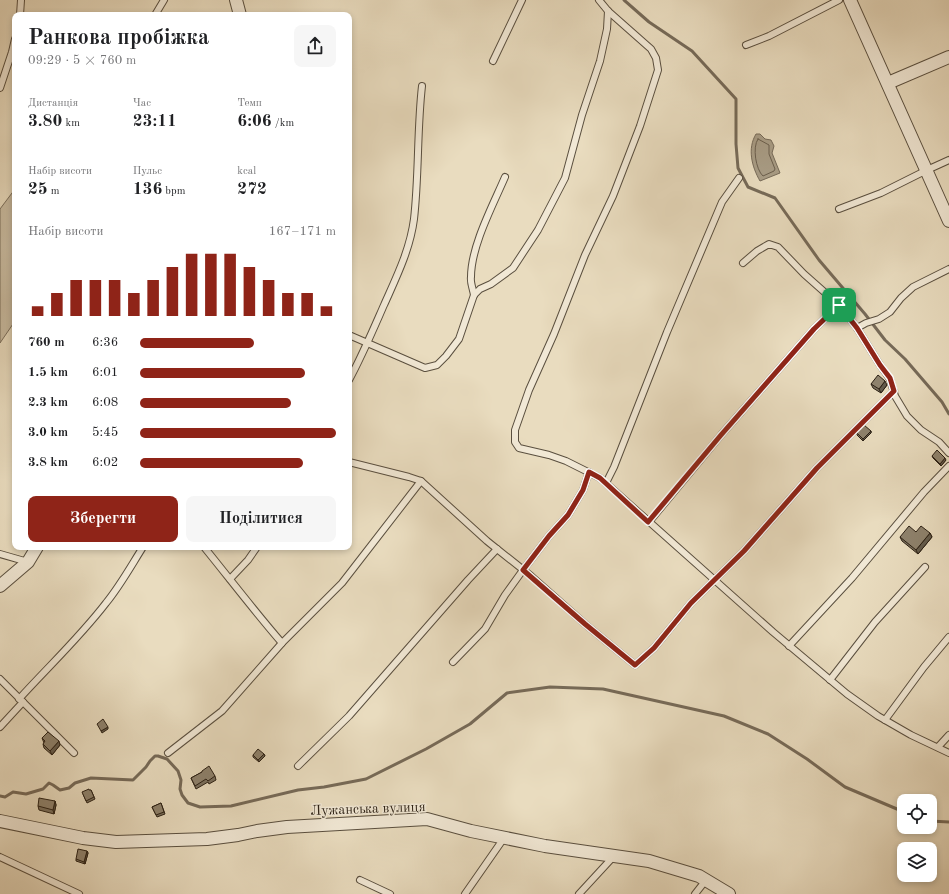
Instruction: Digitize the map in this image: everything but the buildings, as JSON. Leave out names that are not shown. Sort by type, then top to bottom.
[{"type":"street","points":[[236,0],[239,12]]},
{"type":"street","points":[[850,0],[949,221]]},
{"type":"street","points":[[888,82],[949,57]]},
{"type":"street","points":[[0,586],[28,562],[35,550]]},
{"type":"street","name":"Лужанська вулиця","points":[[0,821],[78,837],[108,841],[193,840],[224,837],[287,827],[427,820],[471,831],[545,846],[649,861],[699,876],[729,894]]},
{"type":"lane","points":[[20,12],[21,0]]},
{"type":"lane","points":[[157,12],[164,0]]},
{"type":"lane","points":[[493,61],[522,0]]},
{"type":"lane","points":[[599,0],[608,11],[651,49],[656,58],[658,70],[640,126],[613,196],[585,255],[554,334],[529,390],[515,430],[515,442],[519,448],[549,455],[600,478],[789,646],[830,680],[885,720],[949,753]]},
{"type":"lane","points":[[746,45],[769,36],[839,0]]},
{"type":"lane","points":[[352,336],[425,368],[437,364],[446,356],[459,339],[474,295],[480,289],[491,284],[513,268],[538,230],[565,178],[582,115],[600,61],[607,28],[608,11]]},
{"type":"lane","points":[[0,88],[12,52]]},
{"type":"lane","points":[[352,374],[407,250],[414,220],[422,86]]},
{"type":"lane","points":[[839,210],[881,193],[949,160]]},
{"type":"lane","points":[[474,295],[470,278],[473,262],[482,230],[505,177]]},
{"type":"lane","points":[[606,484],[667,332],[722,202],[739,178]]},
{"type":"lane","points":[[743,263],[757,251],[769,244],[778,247],[804,274],[839,305],[857,328],[890,378],[895,396],[907,416],[921,430],[939,442],[949,453]]},
{"type":"lane","points":[[857,328],[866,323],[879,319],[890,312],[901,298],[914,287],[949,269]]},
{"type":"lane","points":[[648,522],[721,435],[814,329],[839,305]]},
{"type":"lane","points":[[352,463],[421,481],[585,624],[635,665],[654,648],[691,603],[744,551],[817,468],[894,391]]},
{"type":"lane","points":[[789,646],[852,578],[924,492],[949,466]]},
{"type":"lane","points":[[453,662],[485,629],[505,595],[523,570],[549,536],[568,515],[583,490],[589,472]]},
{"type":"lane","points":[[168,753],[222,711],[282,643],[342,583],[421,481]]},
{"type":"lane","points":[[298,766],[349,716],[497,548]]},
{"type":"lane","points":[[0,727],[44,671],[80,634],[106,603],[141,550]]},
{"type":"lane","points":[[206,550],[254,611],[282,643]]},
{"type":"lane","points":[[230,579],[248,560],[255,550]]},
{"type":"lane","points":[[0,554],[28,562]]},
{"type":"lane","points":[[830,680],[876,622],[925,567]]},
{"type":"lane","points":[[885,720],[924,667],[949,637]]},
{"type":"lane","points":[[0,679],[74,753]]},
{"type":"lane","points":[[938,747],[949,735]]},
{"type":"lane","points":[[465,894],[504,838]]},
{"type":"lane","points":[[579,894],[614,856]]},
{"type":"lane","points":[[0,857],[79,894]]},
{"type":"lane","points":[[360,880],[390,894]]},
{"type":"lane","points":[[695,894],[706,880]]},
{"type":"shaded area","points":[[12,193],[12,325],[0,343],[0,209]]},
{"type":"water","points":[[756,134],[760,134],[765,139],[771,140],[774,146],[772,153],[780,173],[760,181],[753,164],[751,152],[753,140]]},
{"type":"waterway","points":[[624,0],[649,22],[692,51],[736,99],[736,144],[738,168],[748,187],[775,198],[819,260],[885,340],[905,359],[942,402],[949,414]]},
{"type":"waterway","points":[[0,796],[5,797],[13,792],[26,794],[43,789],[49,783],[60,790],[69,788],[75,783],[91,778],[133,780],[155,756],[158,756],[167,759],[178,771],[181,780],[180,789],[182,795],[188,803],[200,807],[231,806],[298,790],[366,779],[426,749],[470,724],[507,693],[550,687],[603,689],[724,716],[768,734],[807,759],[845,787],[897,809]]},
{"type":"waterway","points":[[937,821],[949,822]]},
{"type":"route","points":[[839,305],[857,328],[890,378],[894,391],[817,468],[744,551],[691,603],[654,648],[635,665],[523,570],[549,536],[568,515],[583,490],[589,472],[600,478],[648,522],[721,435],[814,329],[839,305]]}]
